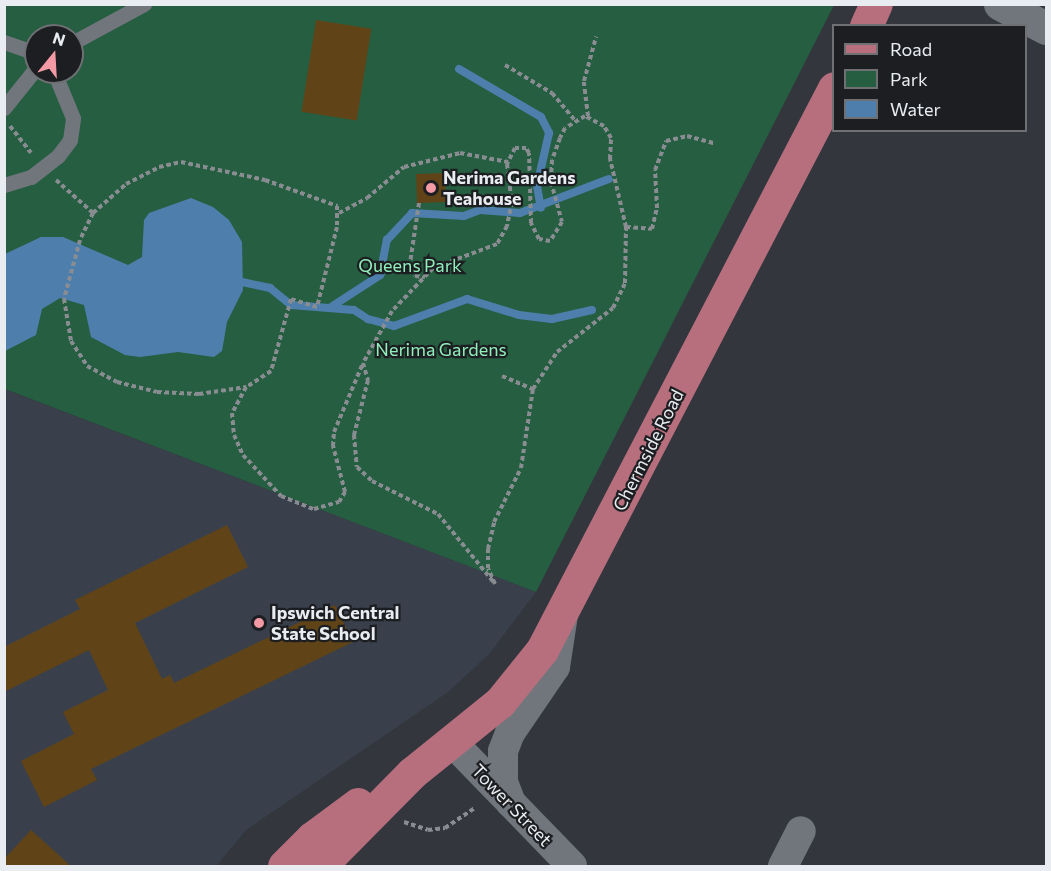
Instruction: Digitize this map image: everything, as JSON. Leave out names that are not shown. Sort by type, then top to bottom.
[{"type":"main road","points":[[867,24],[876,4]]},
{"type":"main road","points":[[1000,4],[1047,28]]},
{"type":"main road","name":"Chermside Road","points":[[320,867],[412,773],[453,743],[516,685],[563,615],[832,92]]},
{"type":"main road","name":"Chermside Road","points":[[284,867],[342,815],[384,786],[412,773]]},
{"type":"street","points":[[511,803],[503,782],[503,752],[510,733],[555,667],[563,615]]},
{"type":"street","name":"Tower Street","points":[[453,743],[572,867]]},
{"type":"street","points":[[783,867],[801,831]]},
{"type":"lane","points":[[84,37],[144,4]]},
{"type":"lane","points":[[4,42],[24,49]]},
{"type":"lane","points":[[4,108],[24,83]]},
{"type":"lane","points":[[4,186],[43,169],[70,140],[74,118],[59,84]]},
{"type":"path","points":[[588,116],[584,81],[596,36]]},
{"type":"path","points":[[505,66],[552,93],[575,120]]},
{"type":"path","points":[[246,387],[232,413],[234,435],[243,455],[281,496],[302,507],[328,508],[339,502],[345,492],[333,446],[334,432],[363,363],[392,311],[425,277],[445,262],[490,248],[507,226],[512,202],[507,162],[515,148],[526,148],[531,223],[539,239],[550,241],[559,230],[560,215],[552,192],[550,171],[555,149],[565,128],[575,120],[588,116],[604,126],[611,138],[610,159],[626,226],[627,268],[618,301],[557,352],[533,389],[521,468],[494,522],[488,549],[488,568],[495,584],[438,513],[372,481],[357,467],[354,435],[368,380],[363,363]]},
{"type":"path","points":[[4,118],[43,169],[93,213]]},
{"type":"path","points":[[626,226],[652,229],[657,208],[655,170],[666,141],[687,136],[714,143]]},
{"type":"path","points":[[339,213],[328,200],[244,175],[181,162],[159,166],[126,184],[93,213],[64,299],[71,341],[87,366],[102,376],[158,392],[199,394],[246,387],[271,371],[285,328],[291,299],[317,307],[339,213],[367,198],[404,167],[460,153],[507,162]]},
{"type":"path","points":[[419,204],[420,217],[409,270],[415,276],[425,277]]},
{"type":"path","points":[[502,376],[533,389]]},
{"type":"path","points":[[404,822],[428,830],[445,828],[458,823],[479,804]]},
{"type":"shaded area","name":"Ipswich Central State School","points":[[4,389],[536,592],[489,654],[448,692],[246,830],[216,866],[5,866]]},
{"type":"green space","name":"Queens Park","points":[[4,5],[834,5],[536,592],[5,389]]},
{"type":"water","points":[[191,198],[213,207],[229,220],[242,242],[243,290],[227,322],[222,351],[214,357],[178,352],[140,357],[125,355],[91,337],[84,305],[60,298],[42,309],[36,335],[5,351],[5,254],[41,237],[63,237],[128,265],[142,257],[144,220],[149,213]]},
{"type":"building","points":[[316,20],[371,29],[357,121],[301,112]]},
{"type":"building","name":"Nerima Gardens Teahouse","points":[[445,173],[446,202],[417,203],[416,174]]},
{"type":"building","points":[[227,525],[248,567],[135,623],[162,679],[170,675],[174,683],[335,605],[353,642],[91,769],[97,780],[44,807],[21,761],[74,734],[63,712],[108,690],[89,650],[4,692],[4,647],[80,609],[75,600]]},
{"type":"building","points":[[31,830],[72,867],[4,867],[4,859]]},
{"type":"waterway","points":[[459,69],[541,117],[549,133],[537,186],[541,208]]},
{"type":"waterway","points":[[331,307],[380,275],[387,240],[412,213],[464,216],[480,210],[520,213],[609,179]]},
{"type":"waterway","points":[[242,282],[270,288],[291,305],[354,310],[368,319],[394,326],[467,299],[519,315],[552,319],[592,310]]},
{"type":"place","name":"Nerima Gardens Teahouse","points":[[431,188]]},
{"type":"place","name":"Ipswich Central State School","points":[[259,623]]},
{"type":"park label","name":"Nerima Gardens","points":[[441,349]]}]
